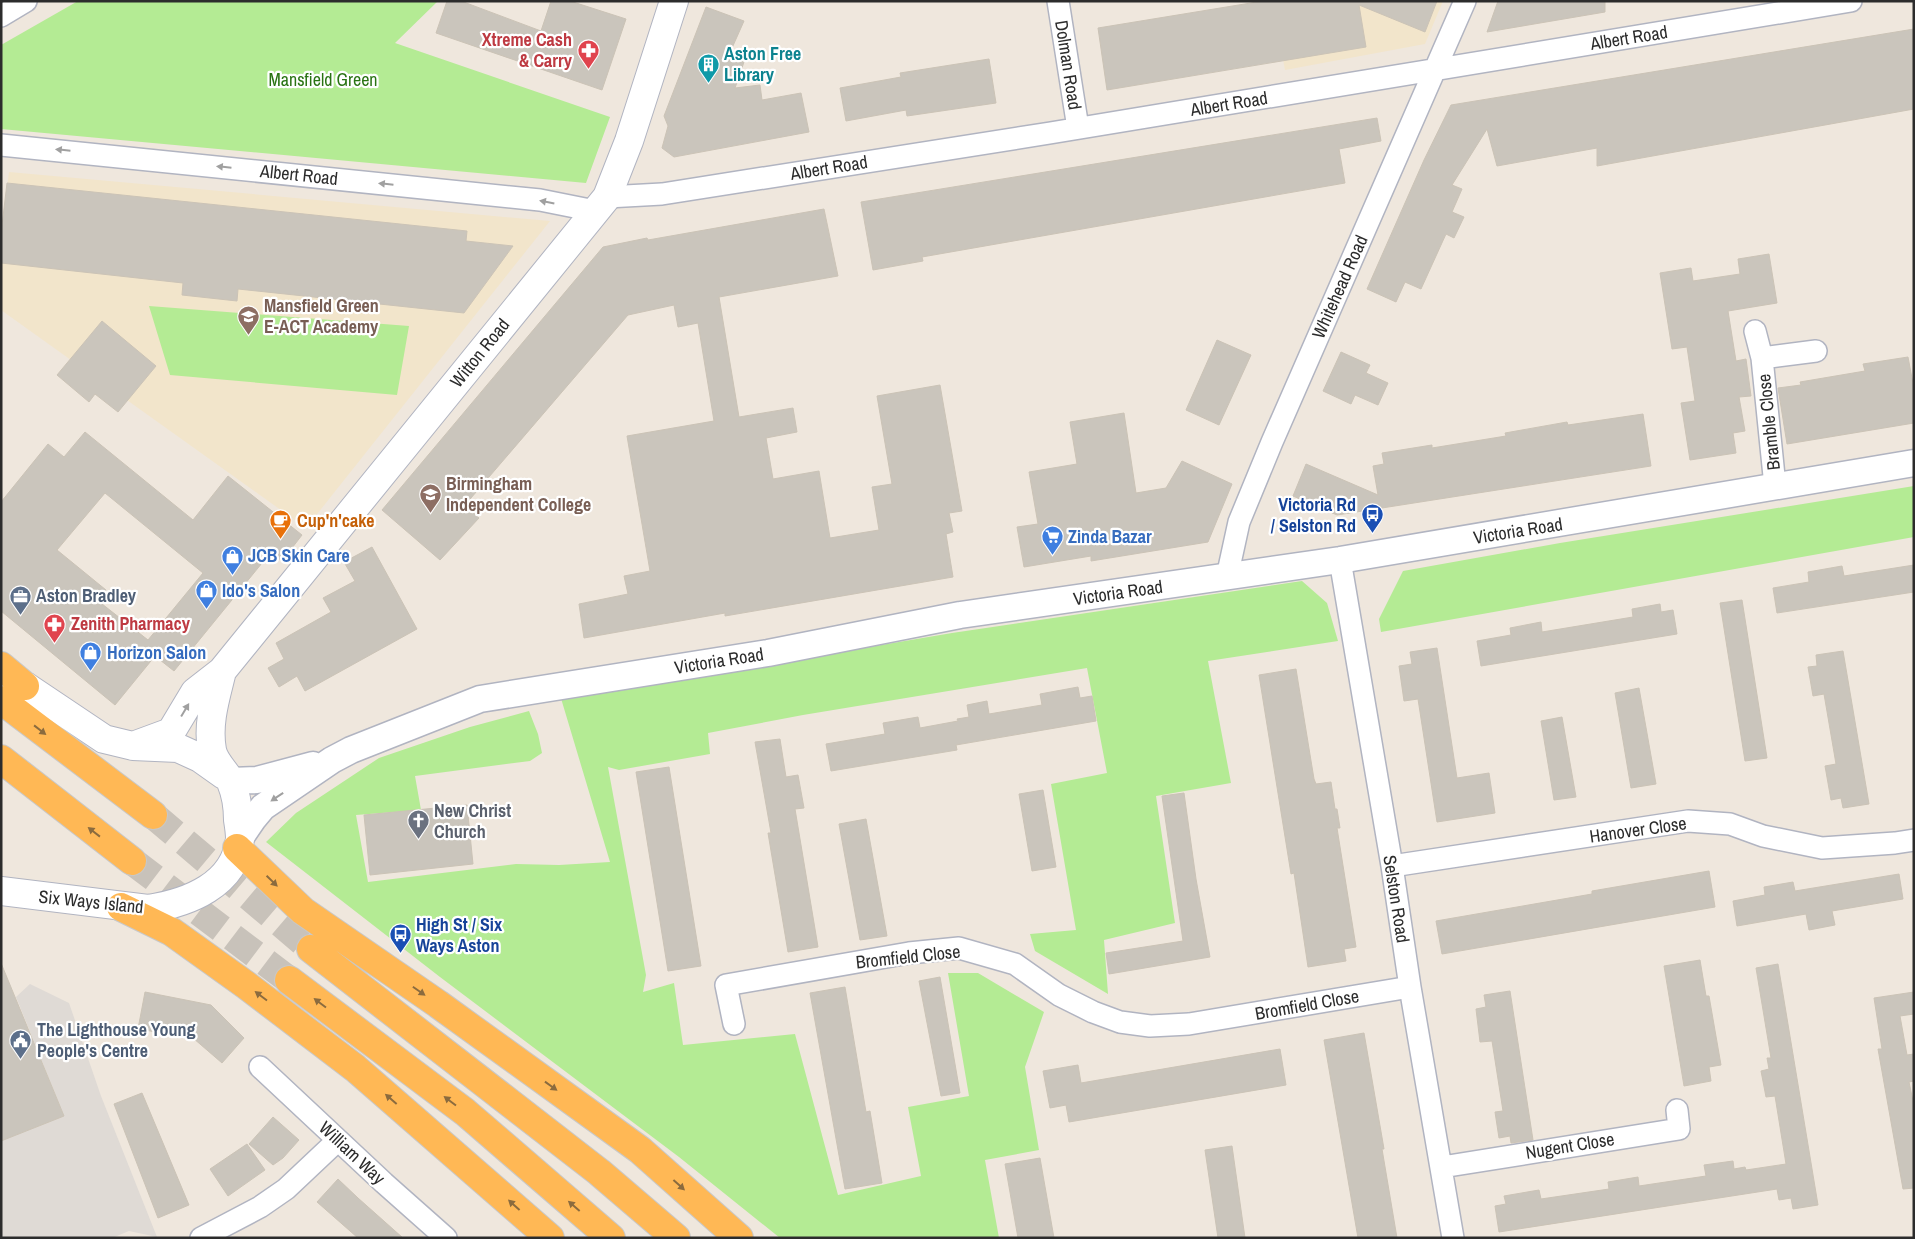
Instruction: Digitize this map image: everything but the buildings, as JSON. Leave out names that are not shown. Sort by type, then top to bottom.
[{"type":"highway","points":[[1,666],[13,685]]},
{"type":"highway","points":[[1,700],[152,815]]},
{"type":"highway","points":[[1,759],[132,862]]},
{"type":"highway","points":[[238,843],[303,911],[438,1004],[640,1150],[739,1238]]},
{"type":"highway","points":[[121,907],[172,932],[246,985],[355,1068],[550,1238]]},
{"type":"highway","points":[[311,949],[599,1172],[676,1238]]},
{"type":"highway","points":[[289,980],[465,1112],[611,1238]]},
{"type":"main road","name":"Witton Road","points":[[133,746],[171,732],[195,692],[222,671],[601,204],[629,141],[674,1]]},
{"type":"main road","name":"Witton Road","points":[[222,671],[211,722],[211,739],[212,753],[229,779]]},
{"type":"main road","points":[[13,685],[104,739],[133,746],[178,748],[200,758],[229,779]]},
{"type":"main road","name":"Six Ways Island","points":[[1,891],[148,909],[166,906],[208,890],[232,865],[238,843],[237,804],[229,779]]},
{"type":"street","points":[[1,16],[26,1]]},
{"type":"street","name":"Dolman Road","points":[[1058,1],[1078,128]]},
{"type":"street","name":"Whitehead Road","points":[[1227,577],[1240,522],[1272,442],[1465,1]]},
{"type":"street","name":"Albert Road","points":[[1,145],[540,200],[601,204],[1851,1]]},
{"type":"street","name":"Bramble Close","points":[[1755,331],[1762,358],[1775,486]]},
{"type":"street","name":"Bramble Close","points":[[1762,358],[1816,351]]},
{"type":"street","name":"Victoria Road","points":[[238,843],[253,818],[263,807],[332,760],[351,750],[480,699],[768,653],[960,615],[1340,560],[1914,463]]},
{"type":"street","name":"Selston Road","points":[[1340,560],[1453,1238]]},
{"type":"street","name":"Victoria Road","points":[[229,779],[258,780],[332,760]]},
{"type":"street","name":"Hanover Close","points":[[1392,866],[1688,822],[1730,824],[1763,836],[1822,848],[1914,840]]},
{"type":"street","name":"Bromfield Close","points":[[734,1024],[726,985],[909,953],[959,948],[1015,964],[1060,995],[1093,1012],[1120,1022],[1150,1026],[1189,1024],[1410,987]]},
{"type":"street","name":"William Way","points":[[260,1067],[446,1238]]},
{"type":"street","name":"Nugent Close","points":[[1442,1167],[1679,1129],[1677,1110]]},
{"type":"street","points":[[201,1238],[260,1207],[286,1189],[338,1140]]},
{"type":"shaded area","points":[[1272,1],[1443,1],[1425,44],[1285,70]]},
{"type":"shaded area","name":"Mansfield Green E-ACT Academy","points":[[9,172],[550,221],[306,528],[1,310],[1,234]]},
{"type":"shaded area","points":[[30,984],[69,1003],[101,1096],[157,1237],[129,1231],[112,1238],[1,1238],[1,1141],[64,1116],[16,997]]},
{"type":"green space","name":"Mansfield Green","points":[[78,1],[438,1],[395,43],[610,117],[586,183],[1,129],[1,45]]},
{"type":"green space","points":[[149,306],[409,326],[397,395],[170,375]]},
{"type":"green space","points":[[1914,486],[1914,537],[1381,632],[1379,619],[1403,571],[1560,543]]},
{"type":"green space","points":[[1302,581],[1327,603],[1338,641],[1208,661],[1231,783],[1156,796],[1175,923],[1104,940],[1108,994],[1035,951],[1030,934],[1076,930],[1051,784],[1107,773],[1087,668],[803,715],[708,733],[710,754],[619,770],[608,767],[646,975],[643,992],[674,983],[683,1045],[795,1034],[838,1195],[921,1176],[908,1107],[969,1096],[948,973],[978,973],[1044,1012],[1025,1067],[1039,1150],[985,1160],[999,1238],[780,1238],[679,1157],[440,977],[266,842],[296,813],[379,758],[470,727],[529,711],[538,734],[542,753],[530,761],[415,776],[421,810],[356,815],[368,882],[516,864],[559,865],[610,862],[560,695],[582,696],[952,633]]},
{"type":"tunnel","points":[[153,815],[311,949]]},
{"type":"tunnel","points":[[132,861],[289,980]]},
{"type":"place","name":"Xtreme Cash & Carry","points":[[588,69]]},
{"type":"place","name":"Aston Free Library","points":[[708,83]]},
{"type":"place","name":"Mansfield Green E-ACT Academy","points":[[248,335]]},
{"type":"place","name":"Birmingham Independent College","points":[[430,513]]},
{"type":"place","name":"Victoria Rd / Selston Rd","points":[[1372,534]]},
{"type":"place","name":"Cup'n'cake","points":[[281,540]]},
{"type":"place","name":"Zinda Bazar","points":[[1052,556]]},
{"type":"place","name":"JCB Skin Care","points":[[232,575]]},
{"type":"place","name":"Ido's Salon","points":[[206,610]]},
{"type":"place","name":"Aston Bradley","points":[[20,615]]},
{"type":"place","name":"Zenith Pharmacy","points":[[55,643]]},
{"type":"place","name":"Horizon Salon","points":[[91,672]]},
{"type":"place","name":"New Christ Church","points":[[418,840]]},
{"type":"place","name":"High St / Six Ways Aston","points":[[400,954]]},
{"type":"place","name":"The Lighthouse Young People's Centre","points":[[21,1059]]}]
